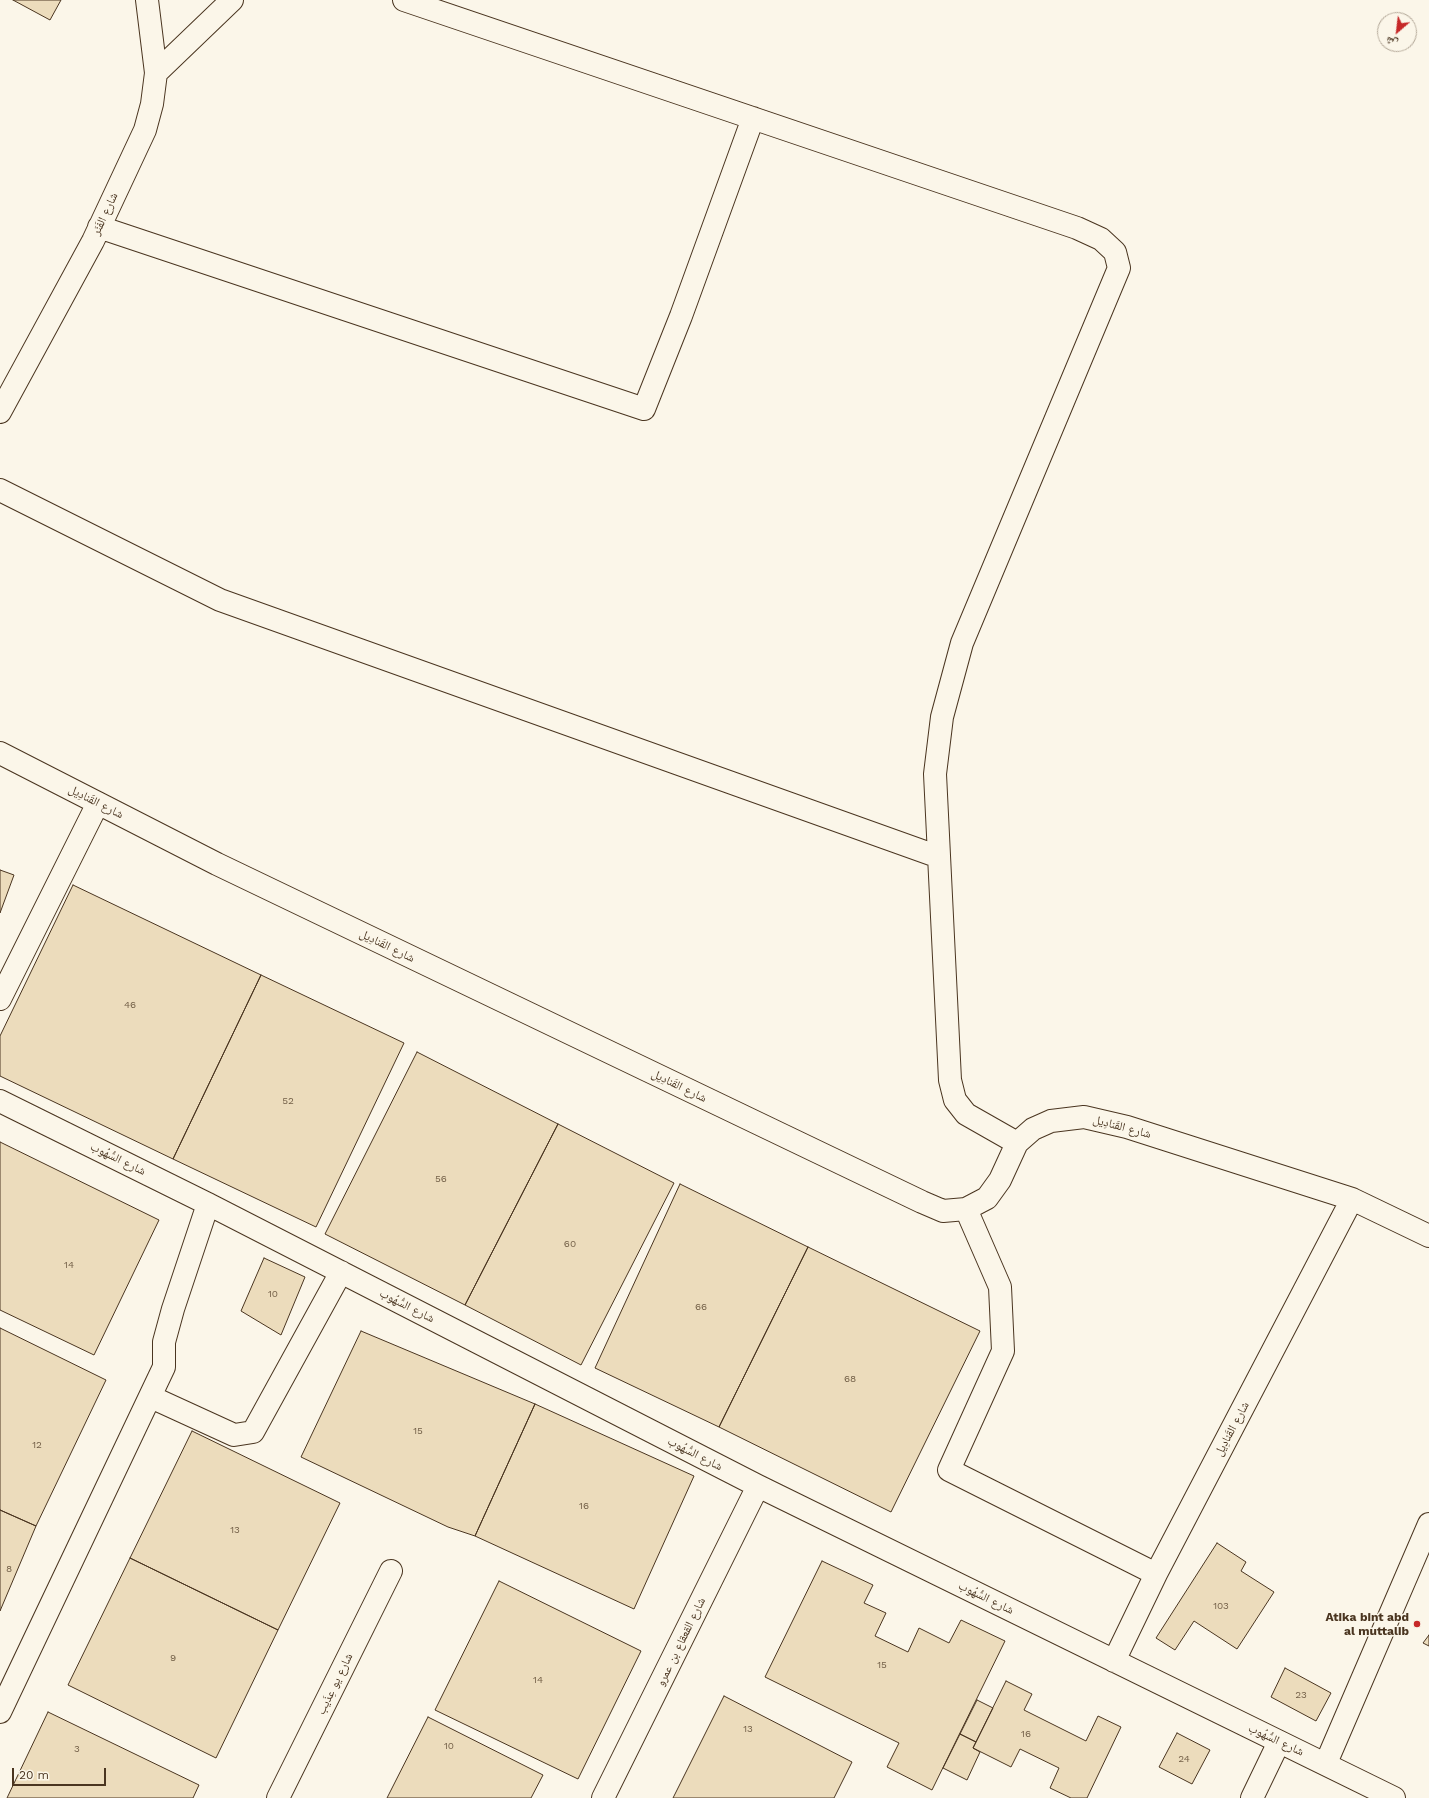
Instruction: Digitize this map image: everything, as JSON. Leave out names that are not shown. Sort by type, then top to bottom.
[{"type":"street","name":"شارع الفَنَر","points":[[0,412],[99,227],[145,130],[152,104],[156,73],[147,0]]},
{"type":"street","points":[[156,73],[232,0]]},
{"type":"street","points":[[404,0],[1077,228],[1101,239],[1115,252],[1119,268],[962,643],[942,717],[935,774],[950,1080],[955,1100],[966,1114],[1017,1142]]},
{"type":"street","points":[[99,227],[644,408],[681,316],[753,118]]},
{"type":"street","points":[[0,490],[220,600],[939,857]]},
{"type":"street","name":"شارع القَنادِيل","points":[[0,753],[224,867],[943,1211],[966,1209],[987,1198],[1000,1180],[1017,1142],[1033,1129],[1051,1121],[1084,1117],[1127,1126],[1352,1199],[1429,1236]]},
{"type":"street","points":[[0,999],[98,803]]},
{"type":"street","name":"شارع السُّهُوب","points":[[0,1101],[208,1204],[758,1486],[1279,1742],[1326,1763],[1394,1798]]},
{"type":"street","name":"شارع القَنادِيل","points":[[1114,1661],[1156,1574],[1352,1199]]},
{"type":"street","points":[[0,1712],[151,1398],[164,1367],[166,1336],[208,1204]]},
{"type":"street","points":[[966,1209],[1000,1287],[1003,1351],[949,1470],[1156,1574]]},
{"type":"street","points":[[151,1398],[234,1435],[253,1432],[341,1272]]},
{"type":"street","name":"شارع القعقاع بن عمرو","points":[[603,1798],[758,1486]]},
{"type":"street","points":[[1326,1763],[1429,1524]]},
{"type":"street","name":"شارع يو عِذَيب","points":[[278,1798],[391,1571]]},
{"type":"street","points":[[1252,1798],[1279,1742]]},
{"type":"building","points":[[13,0],[61,0],[50,20]]},
{"type":"building","points":[[0,870],[14,875],[0,913]]},
{"type":"building","points":[[73,885],[261,975],[173,1159],[0,1076],[0,1036]]},
{"type":"building","points":[[261,975],[404,1043],[316,1227],[173,1159]]},
{"type":"building","points":[[417,1052],[558,1124],[465,1305],[325,1234]]},
{"type":"building","points":[[558,1124],[674,1183],[581,1365],[465,1305]]},
{"type":"building","points":[[0,1142],[159,1220],[94,1355],[0,1310]]},
{"type":"building","points":[[680,1184],[808,1247],[719,1427],[595,1368]]},
{"type":"building","points":[[808,1247],[980,1331],[891,1512],[719,1427]]},
{"type":"building","points":[[264,1258],[305,1277],[281,1335],[241,1311]]},
{"type":"building","points":[[0,1328],[106,1380],[36,1526],[0,1510]]},
{"type":"building","points":[[361,1331],[535,1404],[475,1536],[448,1527],[301,1457]]},
{"type":"building","points":[[535,1404],[694,1476],[634,1609],[475,1536]]},
{"type":"building","points":[[192,1431],[340,1503],[278,1630],[130,1558]]},
{"type":"building","points":[[0,1510],[36,1526],[0,1611]]},
{"type":"building","points":[[1217,1543],[1246,1562],[1241,1571],[1274,1592],[1237,1649],[1194,1621],[1175,1650],[1156,1638]]},
{"type":"building","points":[[130,1558],[278,1630],[216,1758],[68,1685]]},
{"type":"building","points":[[822,1561],[873,1585],[864,1603],[886,1613],[875,1636],[908,1652],[919,1628],[949,1643],[961,1620],[1005,1641],[932,1790],[887,1767],[899,1743],[765,1677]]},
{"type":"building","points":[[499,1581],[641,1651],[578,1779],[435,1710]]},
{"type":"building","points":[[1429,1635],[1429,1646],[1423,1643]]},
{"type":"building","points":[[1285,1668],[1331,1693],[1316,1721],[1271,1697]]},
{"type":"building","points":[[1006,1681],[1032,1694],[1024,1710],[1086,1741],[1098,1716],[1121,1727],[1087,1798],[1071,1798],[1050,1788],[1059,1768],[1020,1749],[1011,1767],[973,1748]]},
{"type":"building","points":[[724,1696],[852,1762],[834,1798],[673,1798]]},
{"type":"building","points":[[977,1700],[993,1708],[976,1742],[960,1734]]},
{"type":"building","points":[[48,1712],[199,1785],[193,1798],[7,1798]]},
{"type":"building","points":[[428,1717],[543,1775],[531,1798],[387,1798]]},
{"type":"building","points":[[1177,1733],[1210,1750],[1192,1784],[1159,1767]]},
{"type":"building","points":[[960,1734],[976,1742],[973,1748],[980,1752],[967,1780],[943,1768]]},
{"type":"place","name":"Atika bint abd al muttalib","points":[[1417,1624]]}]
